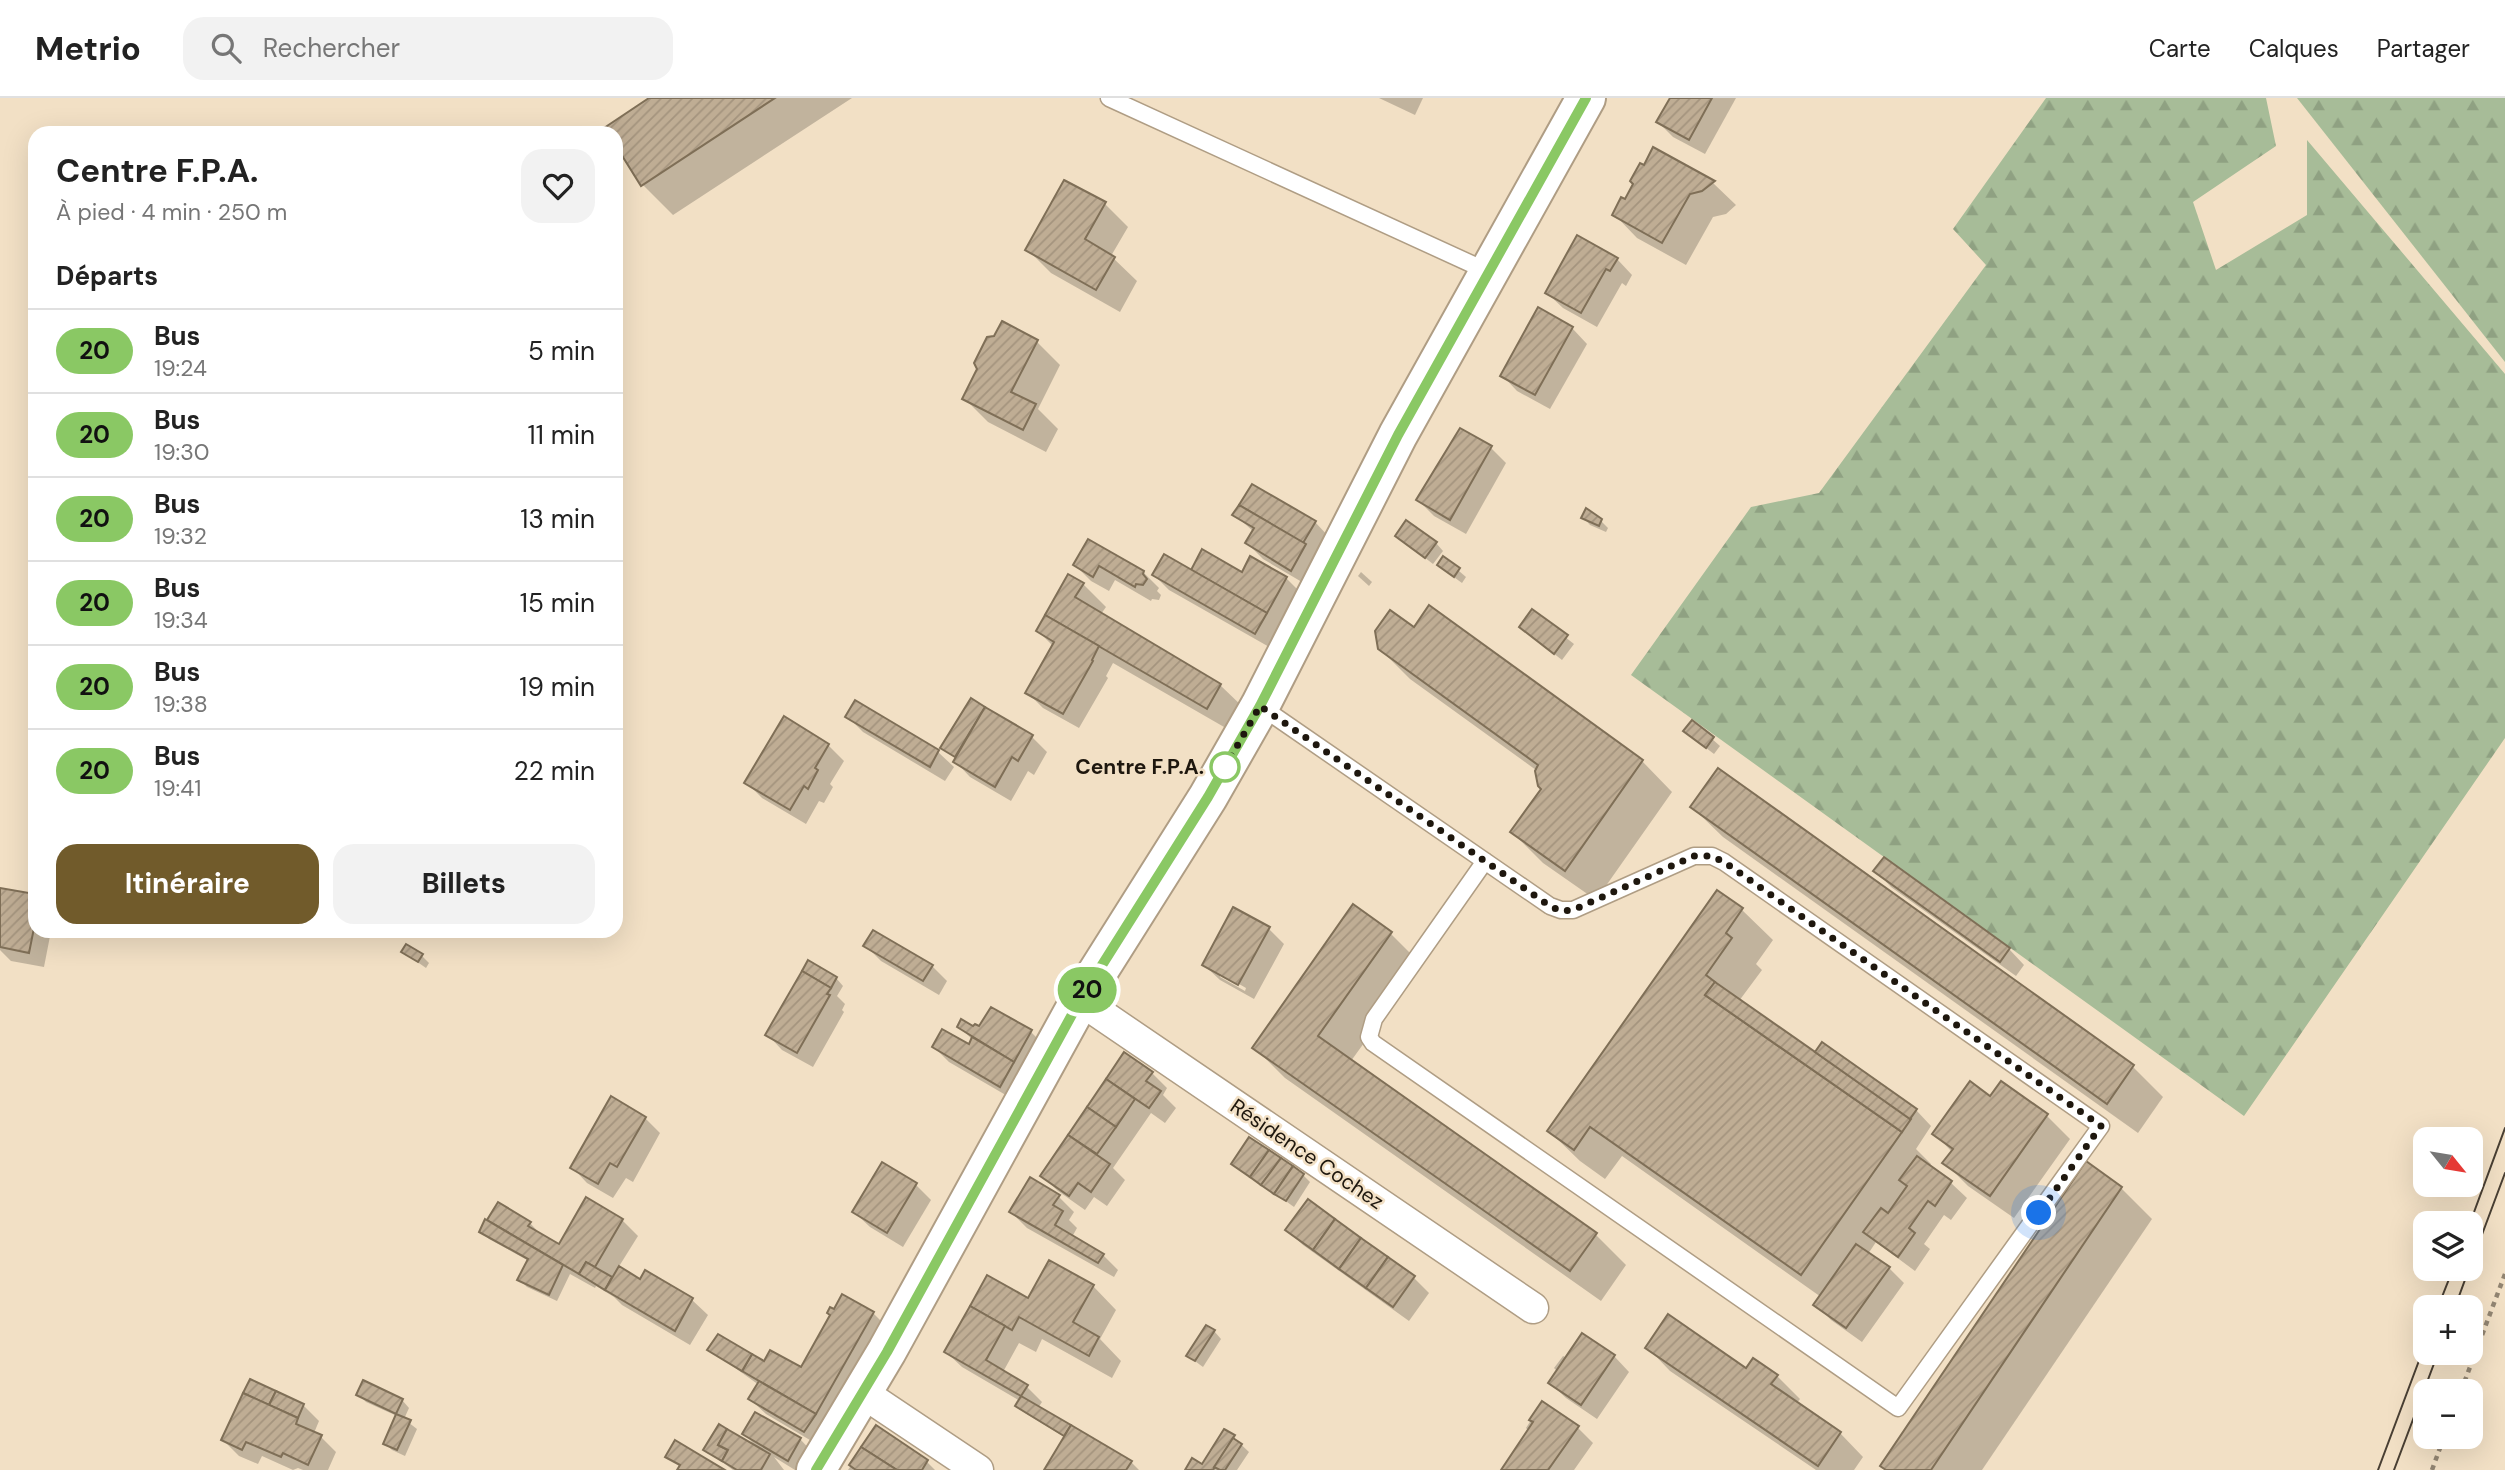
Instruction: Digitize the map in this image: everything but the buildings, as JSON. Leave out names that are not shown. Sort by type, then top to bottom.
[{"type":"street","points":[[816,1470],[863,1393],[1080,1000],[1208,797],[1260,706],[1376,476],[1586,98]]},
{"type":"street","name":"Résidence Cochez","points":[[1080,1000],[1533,1308]]},
{"type":"street","points":[[863,1393],[978,1470]]},
{"type":"lane","points":[[1109,98],[1489,272]]},
{"type":"lane","points":[[1260,706],[1485,862],[1561,911],[1573,910],[1694,856],[1712,856],[2101,1126],[1898,1408],[1373,1043],[1369,1037],[1374,1019],[1485,862]]},
{"type":"path","points":[[2466,1379],[2505,1274]]},
{"type":"path","points":[[2432,1470],[2440,1449]]},
{"type":"green space","points":[[2046,98],[2266,98],[2276,146],[2193,202],[2216,270],[2307,215],[2307,140],[2505,374],[2505,738],[2244,1116],[1631,675],[1751,507],[1819,493],[1986,265],[1953,229]]},
{"type":"green space","points":[[2297,98],[2505,98],[2505,362]]},
{"type":"tram line","points":[[2474,1211],[2505,1128]]},
{"type":"tram line","points":[[2483,1232],[2505,1173]]},
{"type":"tram line","points":[[2443,1295],[2448,1281]]},
{"type":"tram line","points":[[2459,1295],[2465,1281]]},
{"type":"tram line","points":[[2378,1470],[2417,1365]]},
{"type":"tram line","points":[[2394,1470],[2433,1365]]},
{"type":"bus line","name":"20","points":[[816,1470],[887,1352],[1080,1000],[1208,797],[1260,706],[1398,435],[1586,98]]},
{"type":"place","name":"Centre F.P.A.","points":[[1225,767]]},
{"type":"route","points":[[1225,767],[1260,706],[1561,911],[1573,910],[1694,856],[1712,856],[1724,862],[2101,1126],[2039,1213]]}]
